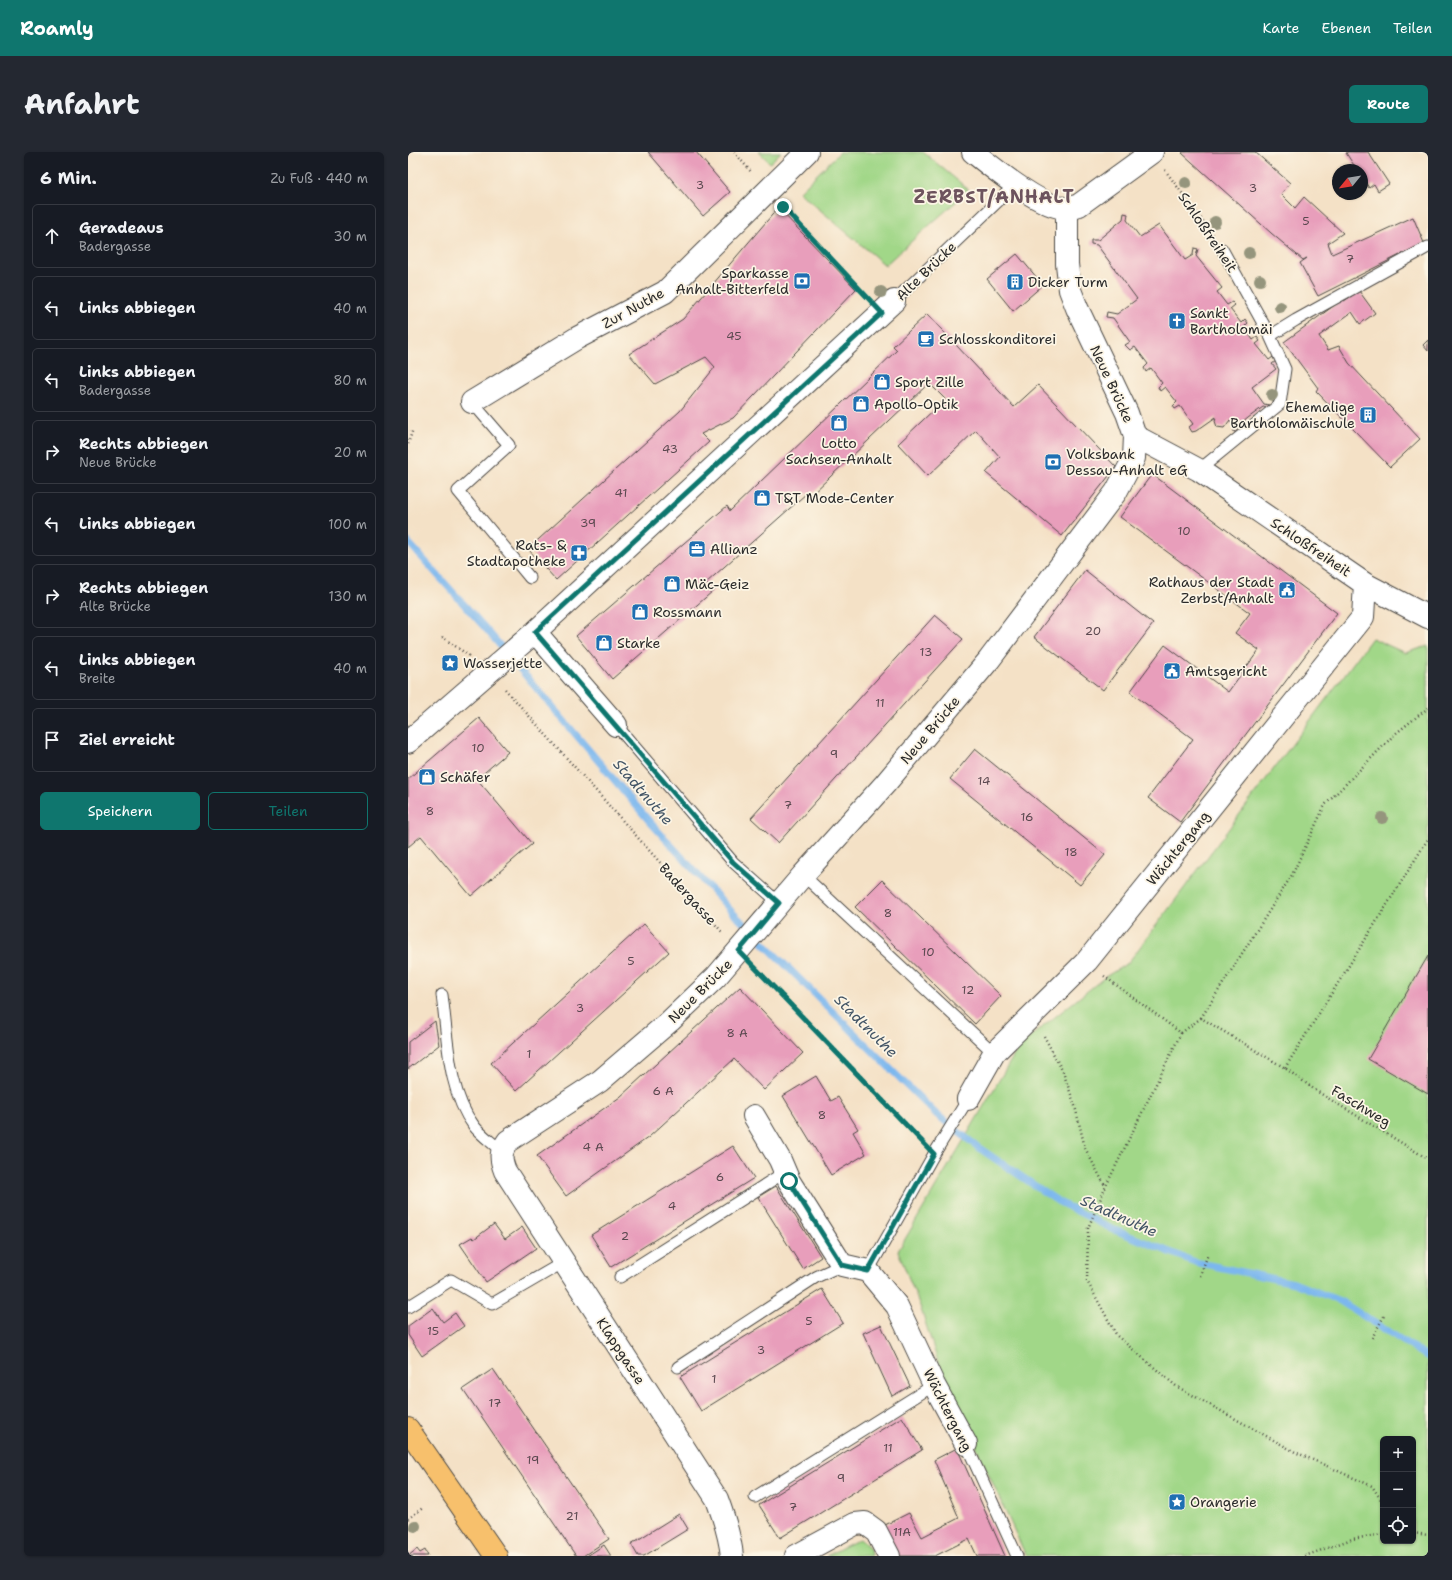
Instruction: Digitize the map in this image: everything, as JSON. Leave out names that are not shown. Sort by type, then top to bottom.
[{"type":"main road","points":[[408,1429],[496,1556]]},
{"type":"street","name":"Zur Nuthe","points":[[472,402],[577,338],[664,292],[807,152]]},
{"type":"street","points":[[973,152],[1043,202],[1067,208],[1085,201],[1157,158]]},
{"type":"street","name":"Neue Brücke","points":[[501,1151],[508,1141],[578,1097],[623,1063],[670,1021],[741,949],[803,875],[885,784],[984,666],[1062,565],[1116,492],[1126,476],[1134,458],[1135,436],[1128,413],[1077,308],[1070,290],[1067,264],[1067,208]]},
{"type":"street","name":"Alte Brücke","points":[[408,742],[492,671],[888,307]]},
{"type":"street","name":"Schloßfreiheit","points":[[1135,436],[1199,470],[1365,584],[1428,616]]},
{"type":"street","name":"Wächtergang","points":[[968,1099],[994,1053],[1087,961],[1363,617],[1365,584]]},
{"type":"street","points":[[527,639],[616,725]]},
{"type":"street","points":[[754,1116],[780,1160],[789,1181],[842,1265],[868,1271]]},
{"type":"street","name":"Klappgasse","points":[[501,1151],[501,1161],[505,1171],[717,1499],[724,1517],[731,1543],[732,1556]]},
{"type":"street","name":"Wächtergang","points":[[868,1271],[897,1306],[934,1385],[966,1444]]},
{"type":"street","points":[[796,1556],[855,1524],[865,1523],[876,1530],[889,1556]]},
{"type":"lane","name":"Alte Brücke","points":[[888,307],[1016,184]]},
{"type":"lane","points":[[1270,336],[1428,247]]},
{"type":"lane","name":"Schloßfreiheit","points":[[1199,470],[1280,404],[1285,369],[1270,336],[1222,249]]},
{"type":"lane","points":[[472,402],[509,444],[458,491],[530,578]]},
{"type":"lane","points":[[616,725],[773,911]]},
{"type":"lane","points":[[803,875],[994,1053]]},
{"type":"lane","points":[[442,995],[454,1079],[461,1102],[474,1126],[501,1151]]},
{"type":"lane","points":[[868,1271],[968,1099]]},
{"type":"lane","points":[[620,1277],[785,1172]]},
{"type":"lane","points":[[408,1307],[451,1280],[492,1304],[564,1262]]},
{"type":"lane","points":[[678,1367],[816,1277],[842,1265]]},
{"type":"lane","points":[[756,1497],[934,1385]]},
{"type":"lane","name":"Wächtergang","points":[[966,1444],[1017,1556]]},
{"type":"path","points":[[734,152],[768,190],[888,307]]},
{"type":"path","name":"Schloßfreiheit","points":[[1157,158],[1222,249]]},
{"type":"path","points":[[408,444],[413,429]]},
{"type":"path","name":"Badergasse","points":[[442,637],[492,671],[741,949],[937,1150]]},
{"type":"path","points":[[1380,1498],[1372,1486],[1295,1452],[1176,1386],[1117,1336],[1087,1281],[1088,1228],[1106,1186],[1181,1033],[1200,1018],[1292,875],[1325,804],[1395,734],[1428,708]]},
{"type":"path","points":[[1285,1068],[1428,839]]},
{"type":"path","points":[[1087,961],[1105,977],[1181,1033]]},
{"type":"path","points":[[1030,1016],[1050,1045],[1063,1072],[1075,1106],[1085,1148],[1106,1186]]},
{"type":"path","name":"Faschweg","points":[[1200,1018],[1285,1068],[1318,1092],[1428,1159]]},
{"type":"path","points":[[1200,1276],[1208,1254]]},
{"type":"path","points":[[1372,1338],[1384,1316]]},
{"type":"path","points":[[408,1519],[424,1507]]},
{"type":"path","points":[[1416,1533],[1428,1535]]},
{"type":"path","points":[[1305,1556],[1352,1539],[1380,1534]]},
{"type":"green space","points":[[759,152],[781,152],[770,163]]},
{"type":"green space","points":[[840,152],[923,152],[969,190],[885,265],[799,192]]},
{"type":"green space","points":[[1372,638],[1405,653],[1428,646],[1428,1556],[1026,1556],[940,1368],[920,1306],[898,1251],[1020,1045],[1105,977],[1128,963]]},
{"type":"green space","points":[[860,1539],[870,1548],[871,1556],[826,1556]]},
{"type":"building","points":[[648,152],[696,152],[730,192],[703,216]]},
{"type":"building","points":[[1255,152],[1290,183],[1281,194],[1295,208],[1304,197],[1343,233],[1328,243],[1332,254],[1413,217],[1424,243],[1318,296],[1300,263],[1307,258],[1303,260],[1271,233],[1182,153]]},
{"type":"building","points":[[1368,152],[1389,184],[1378,191],[1374,184],[1369,188],[1368,164],[1353,164],[1346,153]]},
{"type":"building","points":[[778,208],[856,289],[733,418],[701,434],[709,442],[556,580],[528,549],[680,411],[715,367],[706,357],[655,384],[629,354],[683,319]]},
{"type":"building","name":"Sankt Bartholomäi","points":[[1124,213],[1128,214],[1127,220],[1140,237],[1159,225],[1185,260],[1193,255],[1194,248],[1198,249],[1196,256],[1222,288],[1217,292],[1227,305],[1232,302],[1235,305],[1230,309],[1241,323],[1245,319],[1248,323],[1244,327],[1253,340],[1257,337],[1260,341],[1256,344],[1269,360],[1273,357],[1276,361],[1272,364],[1276,369],[1252,387],[1264,404],[1269,405],[1269,408],[1263,407],[1248,418],[1237,427],[1237,432],[1234,432],[1234,427],[1230,420],[1224,428],[1217,427],[1215,421],[1216,417],[1196,431],[1192,432],[1189,427],[1193,424],[1180,406],[1175,409],[1173,406],[1177,402],[1165,387],[1160,391],[1158,387],[1162,383],[1151,368],[1146,372],[1144,368],[1148,364],[1135,347],[1130,350],[1125,345],[1130,342],[1113,318],[1106,317],[1107,312],[1117,314],[1137,299],[1097,245],[1091,244],[1091,240],[1098,240],[1123,219]]},
{"type":"building","name":"Dicker Turm","points":[[1017,254],[1043,285],[1013,311],[987,279]]},
{"type":"building","points":[[1359,291],[1375,313],[1360,324],[1352,312],[1319,336],[1328,350],[1339,346],[1349,363],[1420,439],[1390,467],[1316,391],[1318,388],[1284,342],[1343,299],[1344,301]]},
{"type":"building","points":[[927,314],[1014,407],[1038,385],[1116,467],[1062,536],[986,473],[1000,457],[976,430],[928,476],[898,444],[945,399],[929,383],[810,496],[807,493],[706,583],[713,591],[612,679],[576,636],[727,506],[730,511],[897,350],[893,346]]},
{"type":"building","points":[[1428,340],[1428,351],[1423,345]]},
{"type":"building","name":"Amtsgericht","points":[[1152,474],[1337,613],[1180,822],[1148,798],[1193,739],[1130,692],[1165,645],[1228,692],[1259,650],[1235,633],[1250,613],[1120,517]]},
{"type":"building","points":[[1085,570],[1153,624],[1103,690],[1034,637]]},
{"type":"building","points":[[935,615],[963,639],[778,843],[751,818]]},
{"type":"building","points":[[479,718],[508,752],[477,779],[532,844],[471,896],[421,836],[408,847],[408,779]]},
{"type":"building","points":[[975,749],[1105,855],[1080,885],[950,779]]},
{"type":"building","points":[[882,880],[1001,996],[975,1024],[855,907]]},
{"type":"building","points":[[644,924],[669,952],[516,1091],[491,1063]]},
{"type":"building","points":[[1428,956],[1428,1094],[1368,1059]]},
{"type":"building","points":[[740,987],[803,1053],[764,1090],[734,1059],[649,1137],[566,1196],[537,1156],[620,1097]]},
{"type":"building","points":[[435,1021],[439,1045],[408,1069],[408,1042]]},
{"type":"building","points":[[816,1076],[831,1101],[838,1097],[858,1129],[853,1132],[866,1154],[831,1175],[783,1096]]},
{"type":"building","points":[[733,1146],[754,1178],[611,1267],[591,1235]]},
{"type":"building","points":[[776,1186],[821,1257],[803,1269],[758,1197]]},
{"type":"building","points":[[494,1224],[505,1239],[522,1227],[536,1248],[486,1282],[460,1244],[472,1237],[474,1239]]},
{"type":"building","points":[[822,1289],[843,1323],[701,1411],[680,1377]]},
{"type":"building","points":[[433,1308],[443,1322],[455,1313],[464,1326],[422,1356],[408,1335],[408,1326]]},
{"type":"building","points":[[881,1325],[910,1386],[892,1396],[863,1333]]},
{"type":"building","points":[[493,1369],[609,1539],[583,1556],[576,1556],[463,1389]]},
{"type":"building","points":[[902,1417],[922,1450],[780,1538],[759,1505]]},
{"type":"building","points":[[957,1448],[1005,1556],[977,1556],[969,1539],[935,1556],[898,1556],[881,1527],[909,1513],[922,1537],[959,1518],[934,1460]]},
{"type":"building","points":[[679,1514],[688,1529],[644,1556],[638,1556],[631,1544]]},
{"type":"building","points":[[604,1545],[611,1556],[587,1556]]},
{"type":"building","points":[[417,1549],[420,1553],[425,1550],[428,1556],[408,1556]]},
{"type":"waterway","name":"Stadtnuthe","points":[[408,542],[486,629],[650,822],[733,913],[936,1114],[979,1148],[1059,1202],[1112,1229],[1195,1262],[1294,1283],[1340,1301],[1428,1357]]},
{"type":"place","name":"Sparkasse Anhalt-Bitterfeld","points":[[802,281]]},
{"type":"place","name":"Dicker Turm","points":[[1015,282]]},
{"type":"place","name":"Sankt Bartholomäi","points":[[1177,321]]},
{"type":"place","name":"Schlosskonditorei","points":[[926,339]]},
{"type":"place","name":"Sport Zille","points":[[882,382]]},
{"type":"place","name":"Apollo-Optik","points":[[861,404]]},
{"type":"place","name":"Ehemalige Bartholomäischule","points":[[1368,415]]},
{"type":"place","name":"Lotto Sachsen-Anhalt","points":[[839,423]]},
{"type":"place","name":"Volksbank Dessau-Anhalt eG","points":[[1053,462]]},
{"type":"place","name":"T&T Mode-Center","points":[[762,498]]},
{"type":"place","name":"Allianz","points":[[697,549]]},
{"type":"place","name":"Rats- & Stadtapotheke","points":[[579,553]]},
{"type":"place","name":"Mäc-Geiz","points":[[672,584]]},
{"type":"place","name":"Rathaus der Stadt Zerbst/Anhalt","points":[[1287,590]]},
{"type":"place","name":"Rossmann","points":[[640,612]]},
{"type":"place","name":"Starke","points":[[604,643]]},
{"type":"place","name":"Wasserjette","points":[[450,663]]},
{"type":"place","name":"Amtsgericht","points":[[1172,671]]},
{"type":"place","name":"Schäfer","points":[[427,777]]},
{"type":"place","name":"Orangerie","points":[[1177,1502]]},
{"type":"district","name":"ZERBST/ANHALT","points":[[994,197]]},
{"type":"route","points":[[783,207],[882,313],[535,632],[733,862],[779,903],[739,951],[934,1154],[868,1271],[842,1265],[789,1181]]}]
